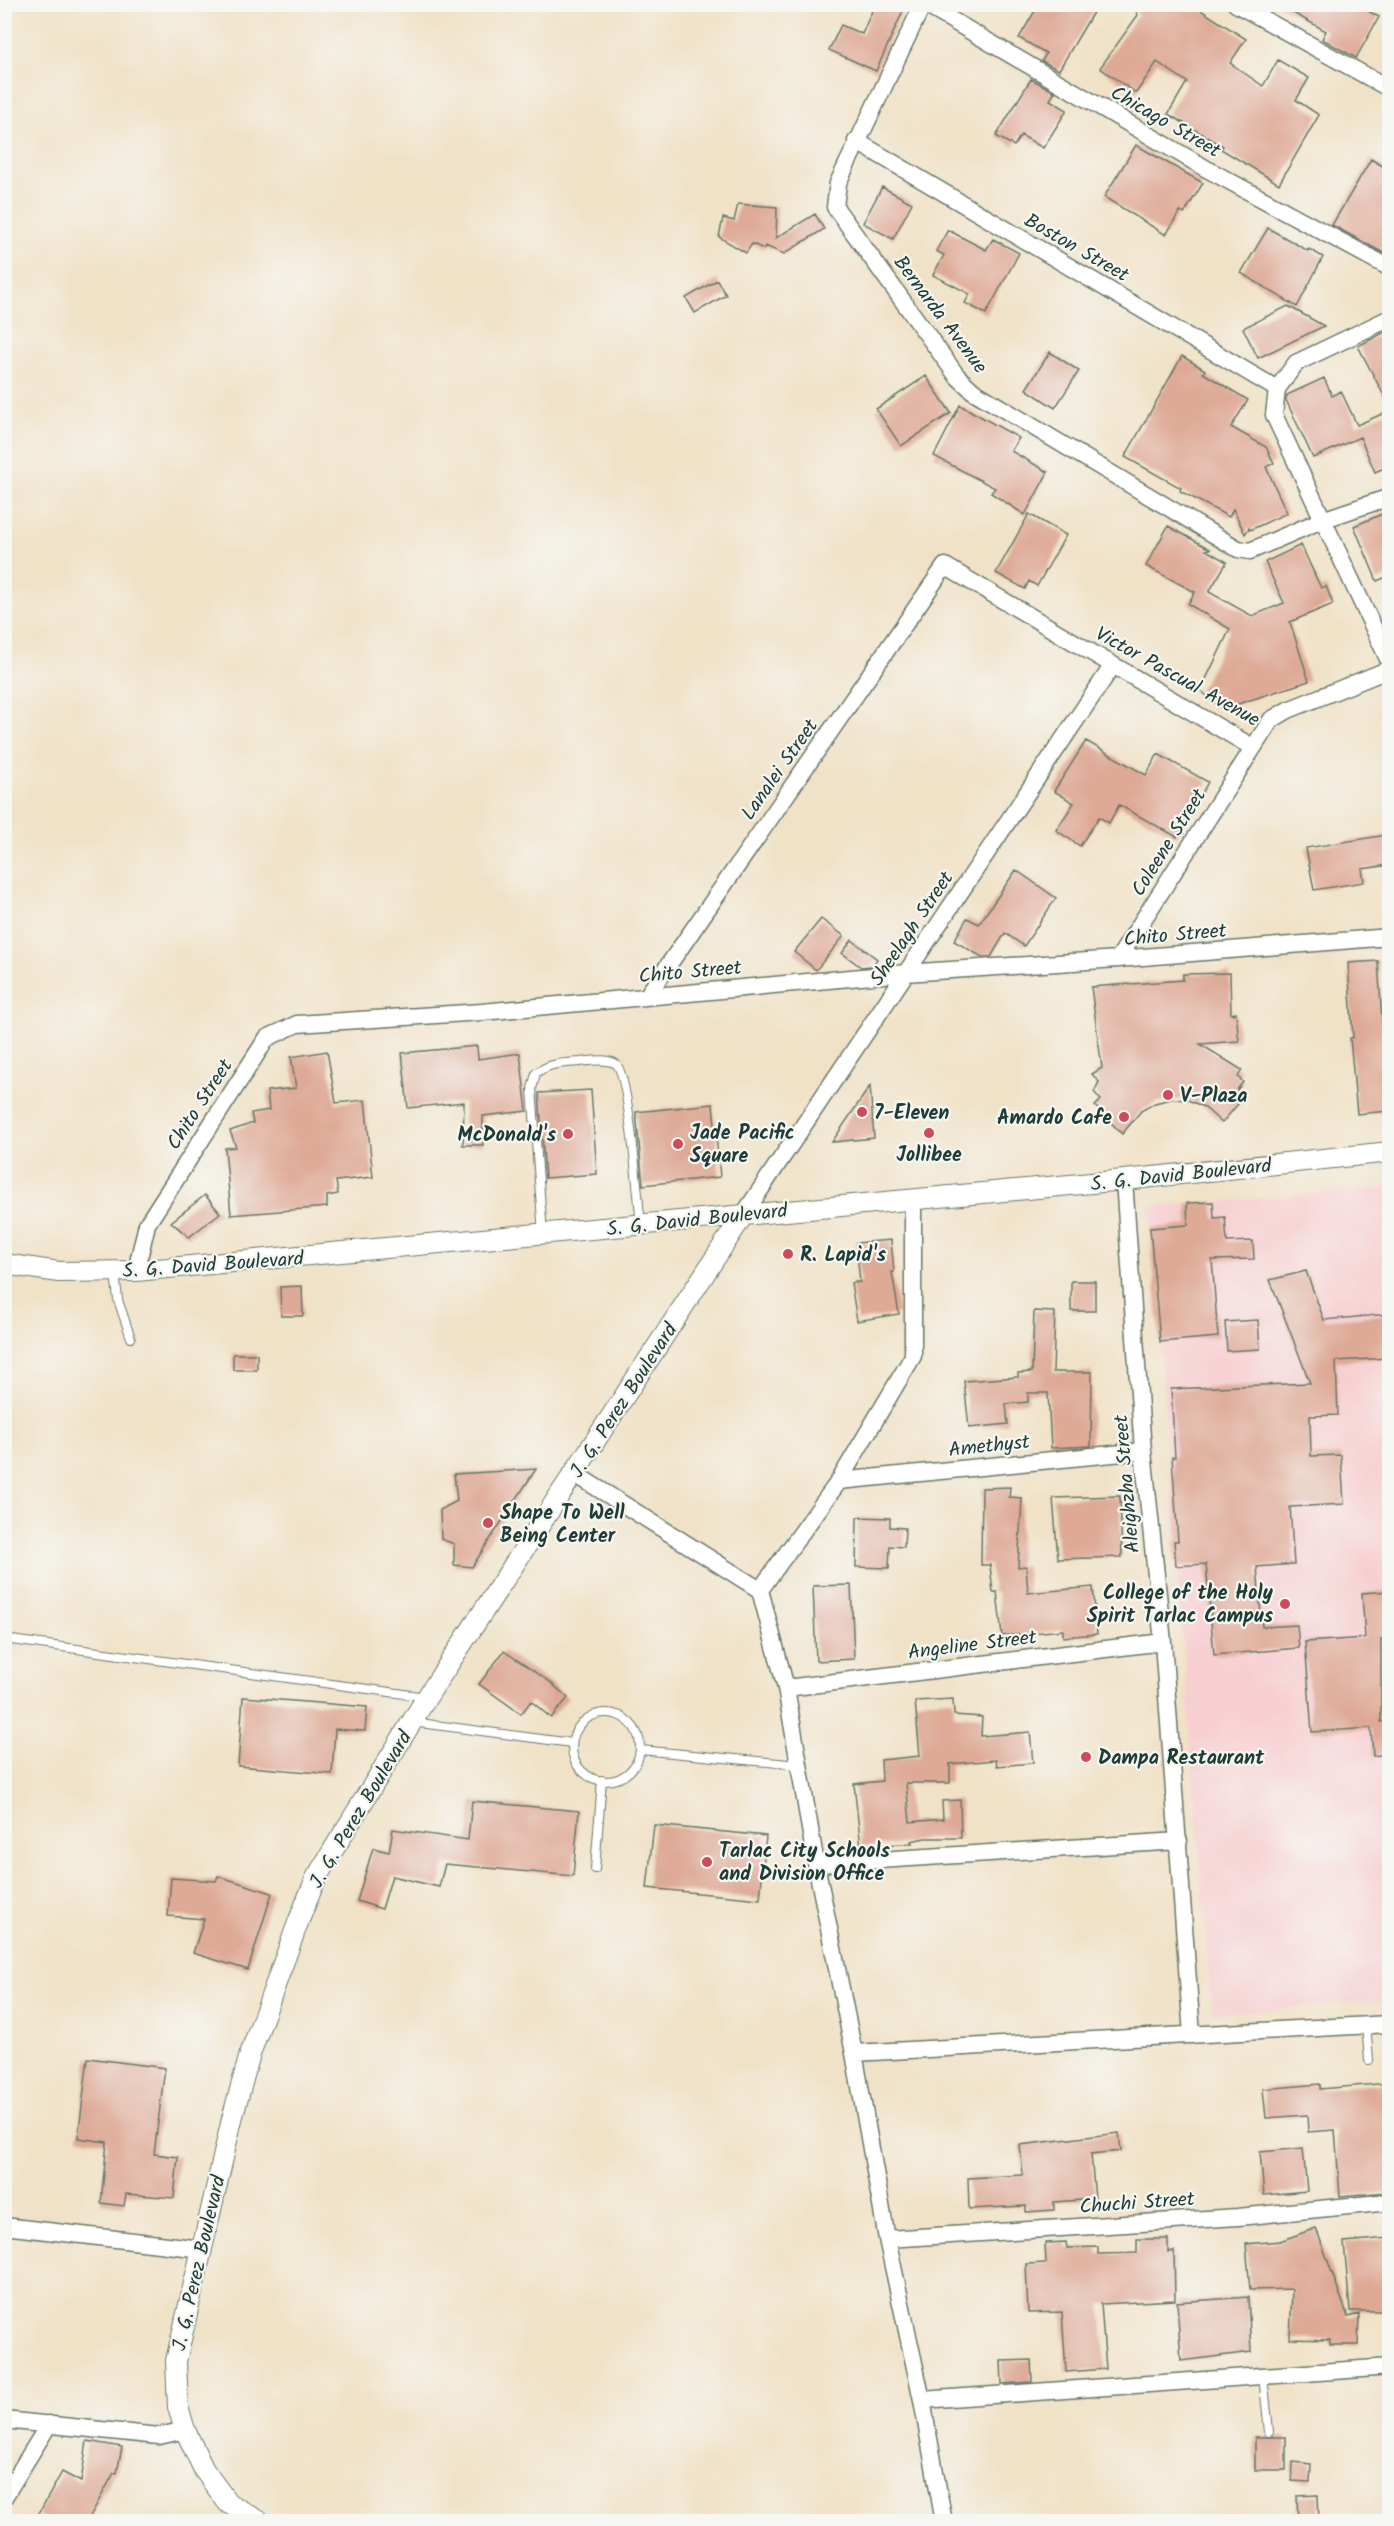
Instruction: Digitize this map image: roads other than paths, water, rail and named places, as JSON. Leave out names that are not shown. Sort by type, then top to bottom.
[{"type":"street","name":"Bernarda Avenue","points":[[924,4],[856,141],[838,183],[835,207],[957,376],[973,391],[1238,549],[1250,550],[1322,520]]},
{"type":"street","name":"Chicago Street","points":[[924,4],[1205,168],[1389,268]]},
{"type":"street","points":[[1236,4],[1389,89]]},
{"type":"street","name":"Boston Street","points":[[856,141],[1277,389]]},
{"type":"street","points":[[1389,318],[1296,363],[1277,389],[1274,415],[1389,663]]},
{"type":"street","points":[[1322,520],[1389,497]]},
{"type":"street","name":"Victor Pascual Avenue","points":[[945,566],[1252,747],[1272,720],[1288,710],[1389,669]]},
{"type":"street","name":"Lanalei Street","points":[[647,996],[945,566]]},
{"type":"street","name":"Sheelagh Street","points":[[744,1214],[1113,665]]},
{"type":"street","name":"Coleene Street","points":[[1118,959],[1252,747]]},
{"type":"street","name":"Chito Street","points":[[136,1272],[147,1224],[267,1038],[297,1024],[482,1012],[905,973],[1118,959],[1389,937]]},
{"type":"street","name":"S. G. David Boulevard","points":[[4,1264],[59,1272],[136,1272],[1124,1180],[1389,1152]]},
{"type":"street","name":"Aleighzha Street","points":[[1124,1180],[1143,1451],[1163,1642],[1192,2035]]},
{"type":"street","points":[[760,1590],[839,1481],[914,1356],[913,1200]]},
{"type":"street","name":"J. G. Perez Boulevard","points":[[261,2522],[228,2503],[204,2470],[185,2430],[178,2407],[176,2361],[232,2119],[250,2054],[299,1920],[316,1878],[427,1697],[744,1214]]},
{"type":"street","name":"Amethyst","points":[[839,1481],[1143,1451]]},
{"type":"street","points":[[575,1474],[760,1590],[786,1688],[816,1864],[854,2053],[887,2239],[922,2400],[944,2522]]},
{"type":"street","name":"Angeline Street","points":[[786,1688],[1163,1642]]},
{"type":"street","points":[[816,1864],[1179,1841]]},
{"type":"street","points":[[854,2053],[1389,2024]]},
{"type":"street","name":"Chuchi Street","points":[[887,2239],[1238,2217],[1389,2202]]},
{"type":"street","points":[[4,2226],[202,2249]]},
{"type":"street","points":[[922,2400],[1389,2367]]},
{"type":"street","points":[[4,2420],[159,2436],[185,2430]]},
{"type":"street","points":[[4,2497],[49,2424]]},
{"type":"lane","points":[[543,1234],[532,1089],[536,1072],[549,1064],[595,1060],[614,1062],[621,1070],[641,1225]]},
{"type":"lane","points":[[115,1271],[118,1300],[131,1338]]},
{"type":"lane","points":[[4,1639],[427,1697]]},
{"type":"lane","points":[[604,1713],[615,1714],[634,1728],[639,1738],[640,1750],[631,1769],[623,1776],[613,1780],[602,1780],[583,1772],[572,1753],[572,1743],[582,1722],[604,1713]]},
{"type":"lane","points":[[412,1722],[572,1743]]},
{"type":"lane","points":[[640,1750],[799,1765]]},
{"type":"lane","points":[[595,1869],[602,1780]]},
{"type":"lane","points":[[1366,2025],[1369,2060]]},
{"type":"lane","points":[[1263,2376],[1269,2432]]},
{"type":"place","name":"V-Plaza","points":[[1168,1095]]},
{"type":"place","name":"7-Eleven","points":[[862,1112]]},
{"type":"place","name":"Amardo Cafe","points":[[1124,1117]]},
{"type":"place","name":"Jollibee","points":[[929,1133]]},
{"type":"place","name":"McDonald's","points":[[568,1134]]},
{"type":"place","name":"Jade Pacific Square","points":[[678,1144]]},
{"type":"place","name":"R. Lapid's","points":[[788,1254]]},
{"type":"place","name":"Shape To Well Being Center","points":[[488,1523]]},
{"type":"place","name":"College of the Holy Spirit Tarlac Campus","points":[[1285,1604]]},
{"type":"place","name":"Dampa Restaurant","points":[[1086,1757]]},
{"type":"place","name":"Tarlac City Schools and Division Office","points":[[707,1862]]}]
